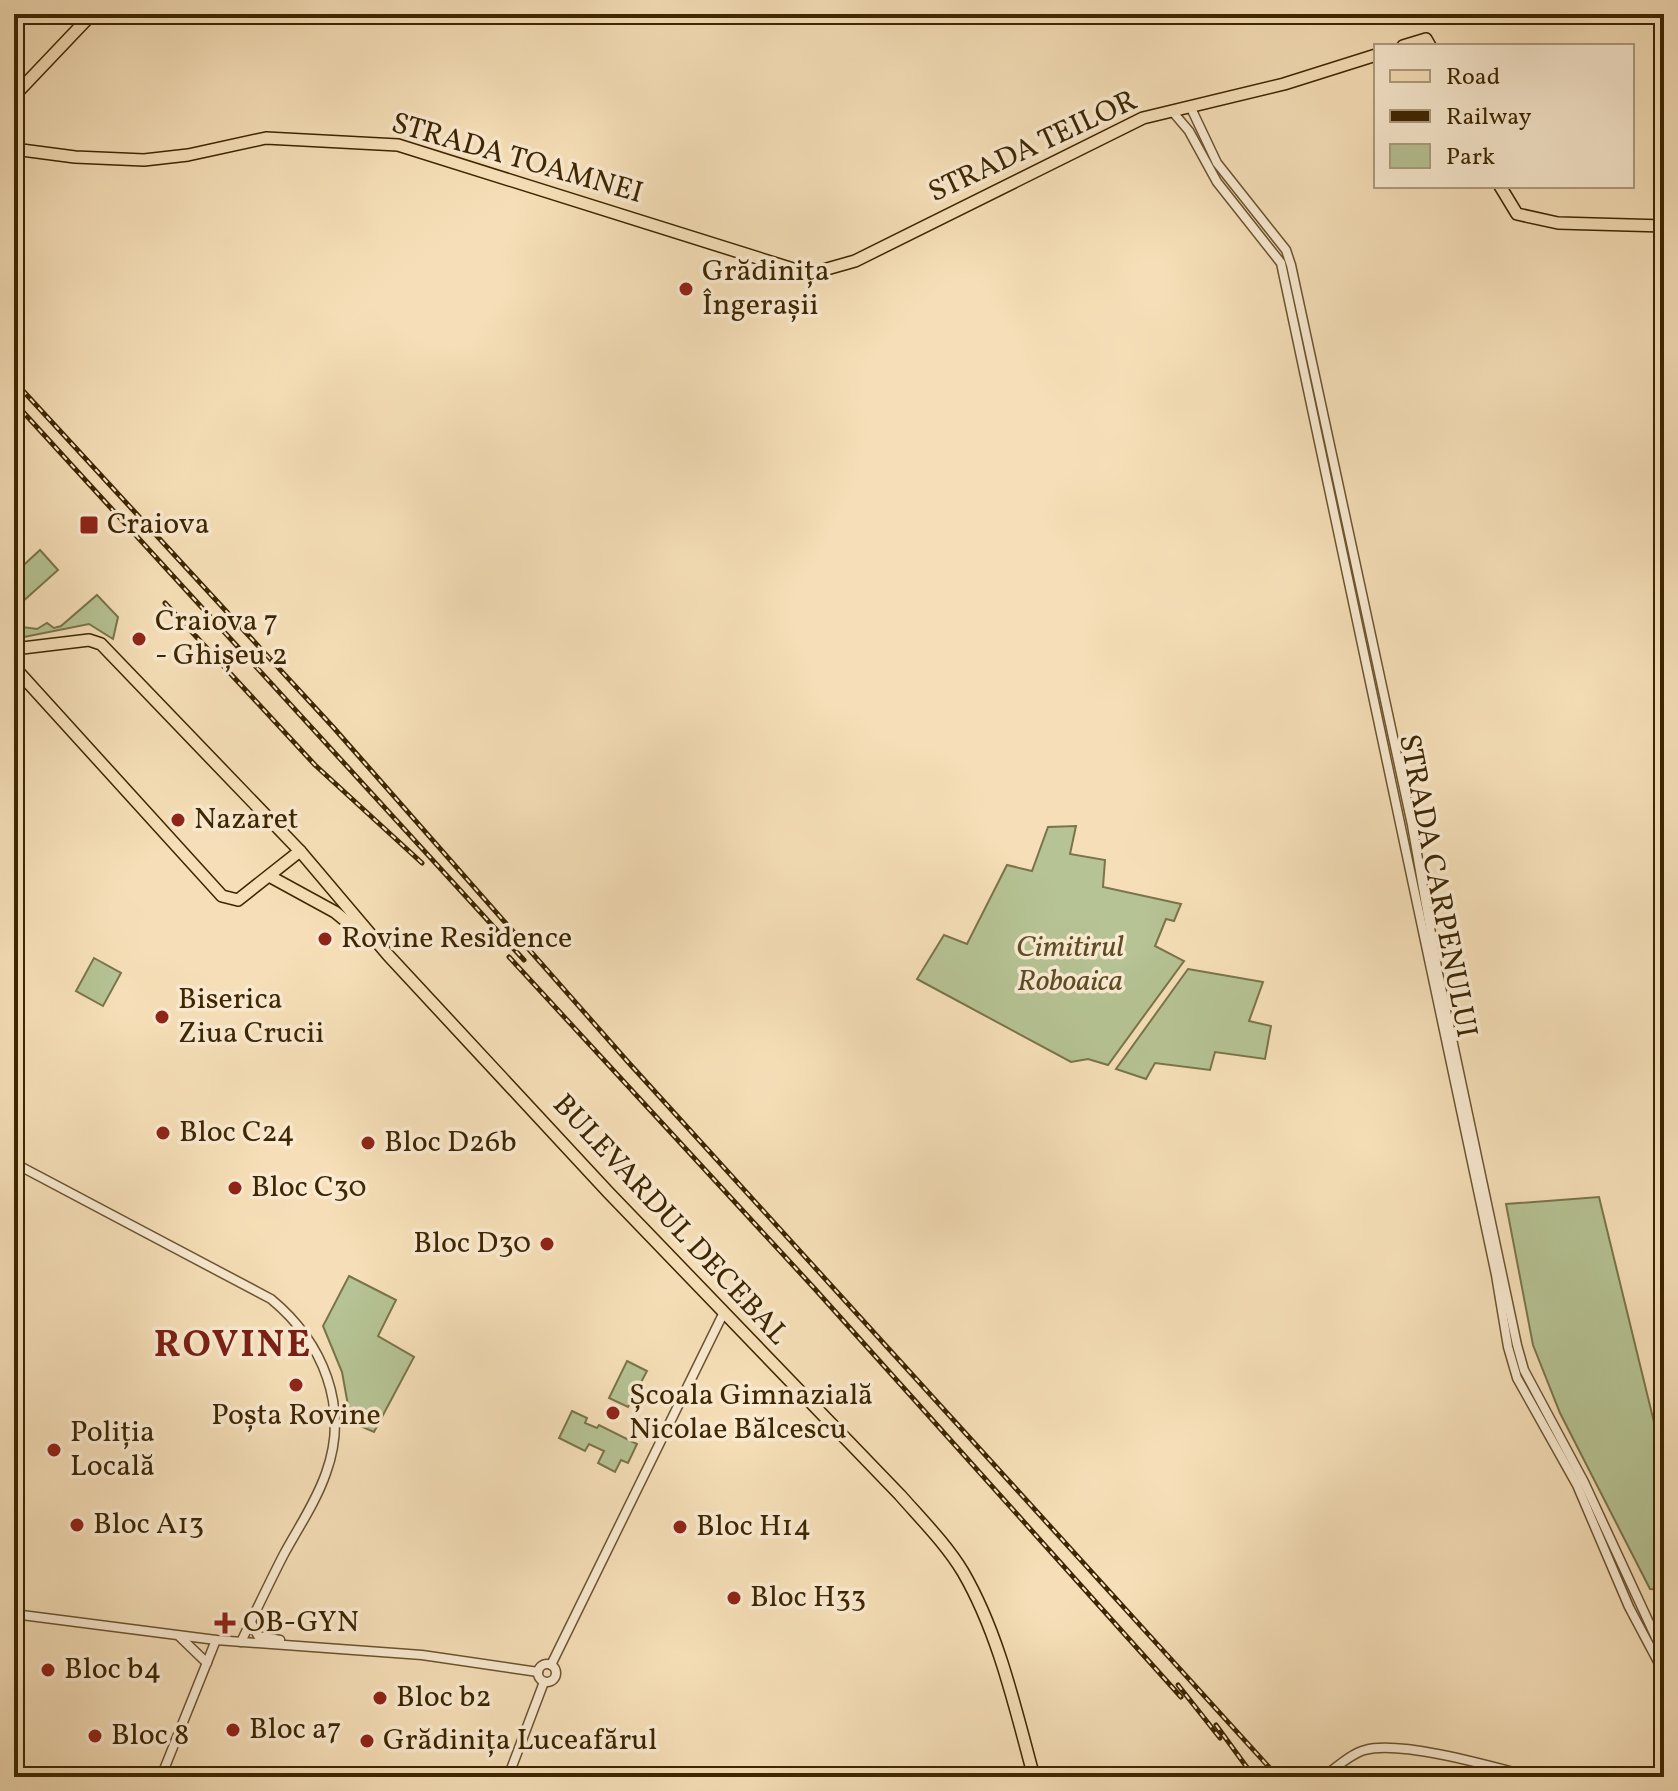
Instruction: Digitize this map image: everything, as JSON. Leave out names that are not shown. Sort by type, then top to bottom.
[{"type":"main road","points":[[14,96],[92,14]]},
{"type":"main road","points":[[1410,44],[1426,39],[1429,44]]},
{"type":"main road","name":"STRADA TEILOR","points":[[809,274],[855,261],[1143,118],[1284,84],[1374,56]]},
{"type":"main road","name":"STRADA TOAMNEI","points":[[14,149],[75,157],[144,160],[188,155],[266,138],[398,145],[809,274]]},
{"type":"main road","points":[[1501,188],[1517,214],[1540,222],[1664,226]]},
{"type":"main road","name":"BULEVARDUL DECEBAL","points":[[17,650],[95,641],[300,851],[388,955],[900,1495],[951,1554],[975,1595],[1000,1659],[1034,1777]]},
{"type":"main road","points":[[17,650],[15,668],[222,896],[238,900],[271,877],[300,851]]},
{"type":"main road","name":"BULEVARDUL DECEBAL","points":[[271,877],[335,912],[388,955]]},
{"type":"street","name":"STRADA CARPENULUI","points":[[1190,106],[1217,163],[1290,258],[1408,809],[1438,973],[1517,1345],[1524,1370],[1584,1482],[1664,1655]]},
{"type":"street","name":"STRADA CARPENULUI","points":[[1172,111],[1189,131],[1226,194],[1281,263],[1485,1221],[1508,1347],[1517,1378],[1577,1485],[1629,1607],[1664,1673]]},
{"type":"street","points":[[14,1163],[271,1299],[300,1326],[320,1355],[332,1397],[333,1451],[322,1485],[241,1642]]},
{"type":"street","points":[[551,1665],[724,1312]]},
{"type":"street","points":[[14,1614],[216,1640],[422,1655],[538,1672]]},
{"type":"street","points":[[251,1622],[258,1636],[296,1646]]},
{"type":"street","points":[[178,1635],[207,1663]]},
{"type":"street","points":[[161,1777],[216,1640]]},
{"type":"street","points":[[538,1672],[542,1666],[551,1665]]},
{"type":"street","points":[[508,1777],[544,1682],[556,1676],[551,1665]]},
{"type":"street","points":[[538,1672],[544,1682]]},
{"type":"street","points":[[1323,1777],[1355,1754],[1375,1748],[1456,1759],[1532,1777]]},
{"type":"green space","points":[[40,550],[58,570],[21,603],[14,595],[14,574]]},
{"type":"green space","points":[[97,595],[118,617],[113,639],[89,624],[14,639],[23,627],[37,629],[47,623],[54,628],[61,626]]},
{"type":"green space","name":"Cimitirul Roboaica","points":[[1076,826],[1070,854],[1105,860],[1103,887],[1181,904],[1174,921],[1166,919],[1155,946],[1184,961],[1108,1065],[1088,1059],[1071,1062],[917,979],[944,935],[967,944],[1007,865],[1032,871],[1048,827]]},
{"type":"green space","points":[[94,958],[121,973],[103,1006],[76,991]]},
{"type":"green space","name":"Cimitirul Roboaica","points":[[1188,969],[1263,982],[1249,1021],[1271,1026],[1265,1059],[1215,1052],[1210,1070],[1155,1063],[1146,1079],[1116,1069]]},
{"type":"green space","points":[[1599,1197],[1664,1463],[1664,1590],[1650,1589],[1560,1413],[1533,1345],[1506,1204]]},
{"type":"green space","points":[[349,1276],[396,1300],[378,1336],[414,1357],[374,1432],[351,1422],[342,1372],[323,1326]]},
{"type":"green space","points":[[627,1361],[647,1371],[628,1407],[609,1398]]},
{"type":"green space","points":[[572,1411],[587,1418],[585,1423],[597,1428],[599,1425],[637,1444],[628,1463],[621,1460],[615,1472],[598,1463],[604,1451],[589,1444],[585,1451],[559,1438]]},
{"type":"railway","points":[[14,381],[333,727],[628,1062],[1278,1777]]},
{"type":"railway","points":[[14,402],[524,960]]},
{"type":"railway","points":[[165,603],[315,765],[422,863]]},
{"type":"railway","points":[[509,957],[814,1288],[1181,1697]]},
{"type":"railway","points":[[1178,1685],[1220,1738]]},
{"type":"railway","points":[[1216,1725],[1254,1777]]},
{"type":"place","name":"Grădinița Îngerașii","points":[[686,289]]},
{"type":"place","name":"Craiova","points":[[89,525]]},
{"type":"place","name":"Craiova 7 - Ghișeu 2","points":[[139,639]]},
{"type":"place","name":"Nazaret","points":[[178,820]]},
{"type":"place","name":"Rovine Residence","points":[[325,939]]},
{"type":"place","name":"Biserica Ziua Crucii","points":[[162,1017]]},
{"type":"place","name":"Bloc C24","points":[[163,1133]]},
{"type":"place","name":"Bloc D26b","points":[[368,1143]]},
{"type":"place","name":"Bloc C30","points":[[235,1188]]},
{"type":"place","name":"Bloc D30","points":[[547,1244]]},
{"type":"place","name":"Poșta Rovine","points":[[296,1385]]},
{"type":"place","name":"Școala Gimnazială Nicolae Bălcescu","points":[[613,1413]]},
{"type":"place","name":"Poliția Locală","points":[[54,1450]]},
{"type":"place","name":"Bloc A13","points":[[77,1525]]},
{"type":"place","name":"Bloc H14","points":[[680,1527]]},
{"type":"place","name":"Bloc H33","points":[[734,1598]]},
{"type":"place","name":"OB-GYN","points":[[225,1623]]},
{"type":"place","name":"Bloc b4","points":[[48,1670]]},
{"type":"place","name":"Bloc b2","points":[[380,1698]]},
{"type":"place","name":"Bloc a7","points":[[233,1730]]},
{"type":"place","name":"Bloc 8","points":[[95,1736]]},
{"type":"place","name":"Grădinița Luceafărul","points":[[367,1741]]},
{"type":"district","name":"ROVINE","points":[[233,1346]]}]
